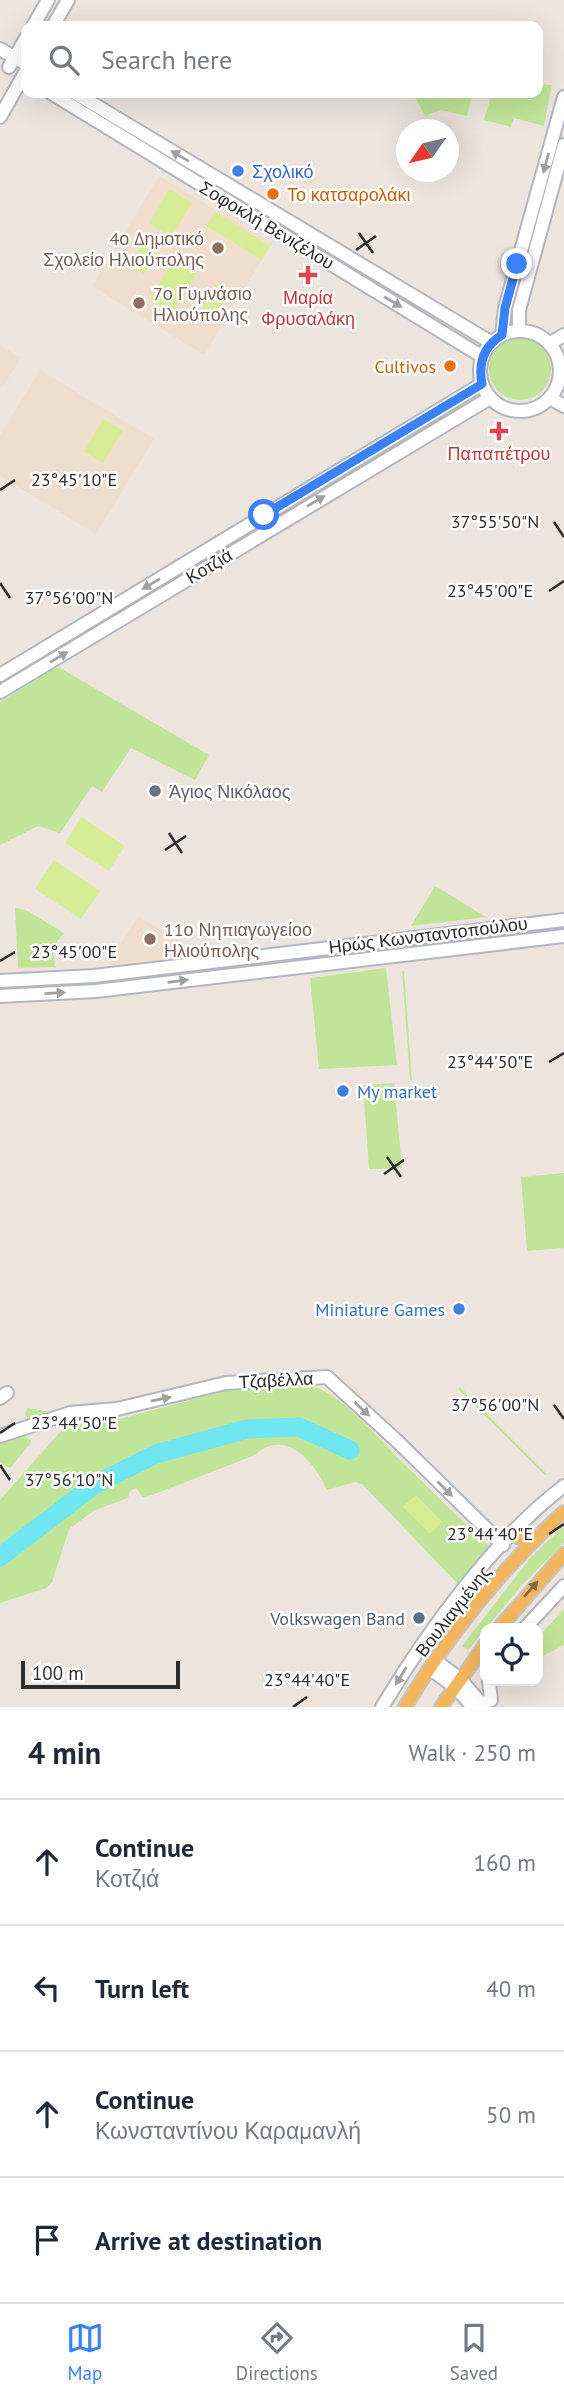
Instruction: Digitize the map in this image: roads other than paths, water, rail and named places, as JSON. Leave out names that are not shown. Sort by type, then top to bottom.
[{"type":"main road","name":"Βουλιαγμένης","points":[[405,1707],[433,1665],[492,1588],[532,1542],[564,1512]]},
{"type":"main road","points":[[507,1540],[532,1542]]},
{"type":"main road","points":[[503,1623],[564,1553]]},
{"type":"main road","points":[[441,1707],[480,1652]]},
{"type":"street","points":[[36,21],[48,0]]},
{"type":"street","points":[[55,21],[68,0]]},
{"type":"street","points":[[0,48],[18,68],[0,117]]},
{"type":"street","points":[[497,339],[519,331],[536,335],[549,344],[560,354],[561,387],[534,408],[515,411],[490,398],[482,384],[480,366],[483,357],[497,339],[564,97]]},
{"type":"street","name":"Σοφοκλή Βενιζέλου","points":[[59,98],[483,357]]},
{"type":"street","name":"Σοφοκλή Βενιζέλου","points":[[84,98],[497,339]]},
{"type":"street","points":[[519,331],[519,310],[564,145]]},
{"type":"street","points":[[549,344],[564,335]]},
{"type":"street","name":"Κοτζιά","points":[[0,675],[482,384]]},
{"type":"street","name":"Κοτζιά","points":[[0,692],[490,398]]},
{"type":"street","points":[[550,398],[564,406]]},
{"type":"street","name":"Ηρώς Κωνσταντοπούλου","points":[[0,981],[94,976],[564,920]]},
{"type":"street","name":"Ηρώς Κωνσταντοπούλου","points":[[0,996],[103,990],[564,936]]},
{"type":"street","name":"Τζαβέλλα","points":[[0,1436],[70,1413],[117,1409],[226,1383],[327,1377],[507,1540]]},
{"type":"street","points":[[382,1707],[432,1630],[460,1593],[507,1540],[562,1488]]},
{"type":"street","points":[[530,1623],[564,1586]]},
{"type":"street","points":[[433,1665],[480,1705],[487,1686]]},
{"type":"waterway","points":[[0,1557],[94,1485],[156,1454],[247,1429],[299,1427],[350,1450]]},
{"type":"place","name":"Σχολικό","points":[[238,171]]},
{"type":"place","name":"Το κατσαρολάκι","points":[[273,194]]},
{"type":"place","name":"4ο Δημοτικό Σχολείο Ηλιούπολης","points":[[218,248]]},
{"type":"place","name":"Μαρία Φρυσαλάκη","points":[[308,275]]},
{"type":"place","name":"7ο Γυμνάσιο Ηλιούπολης","points":[[139,303]]},
{"type":"place","name":"Cultivos","points":[[450,366]]},
{"type":"place","name":"Παπαπέτρου","points":[[499,431]]},
{"type":"place","name":"Άγιος Νικόλαος","points":[[155,791]]},
{"type":"place","name":"11ο Νηπιαγωγείοο Ηλιούπολης","points":[[150,939]]},
{"type":"place","name":"My market","points":[[343,1091]]},
{"type":"place","name":"Miniature Games","points":[[459,1309]]},
{"type":"place","name":"Volkswagen Band","points":[[419,1618]]}]
